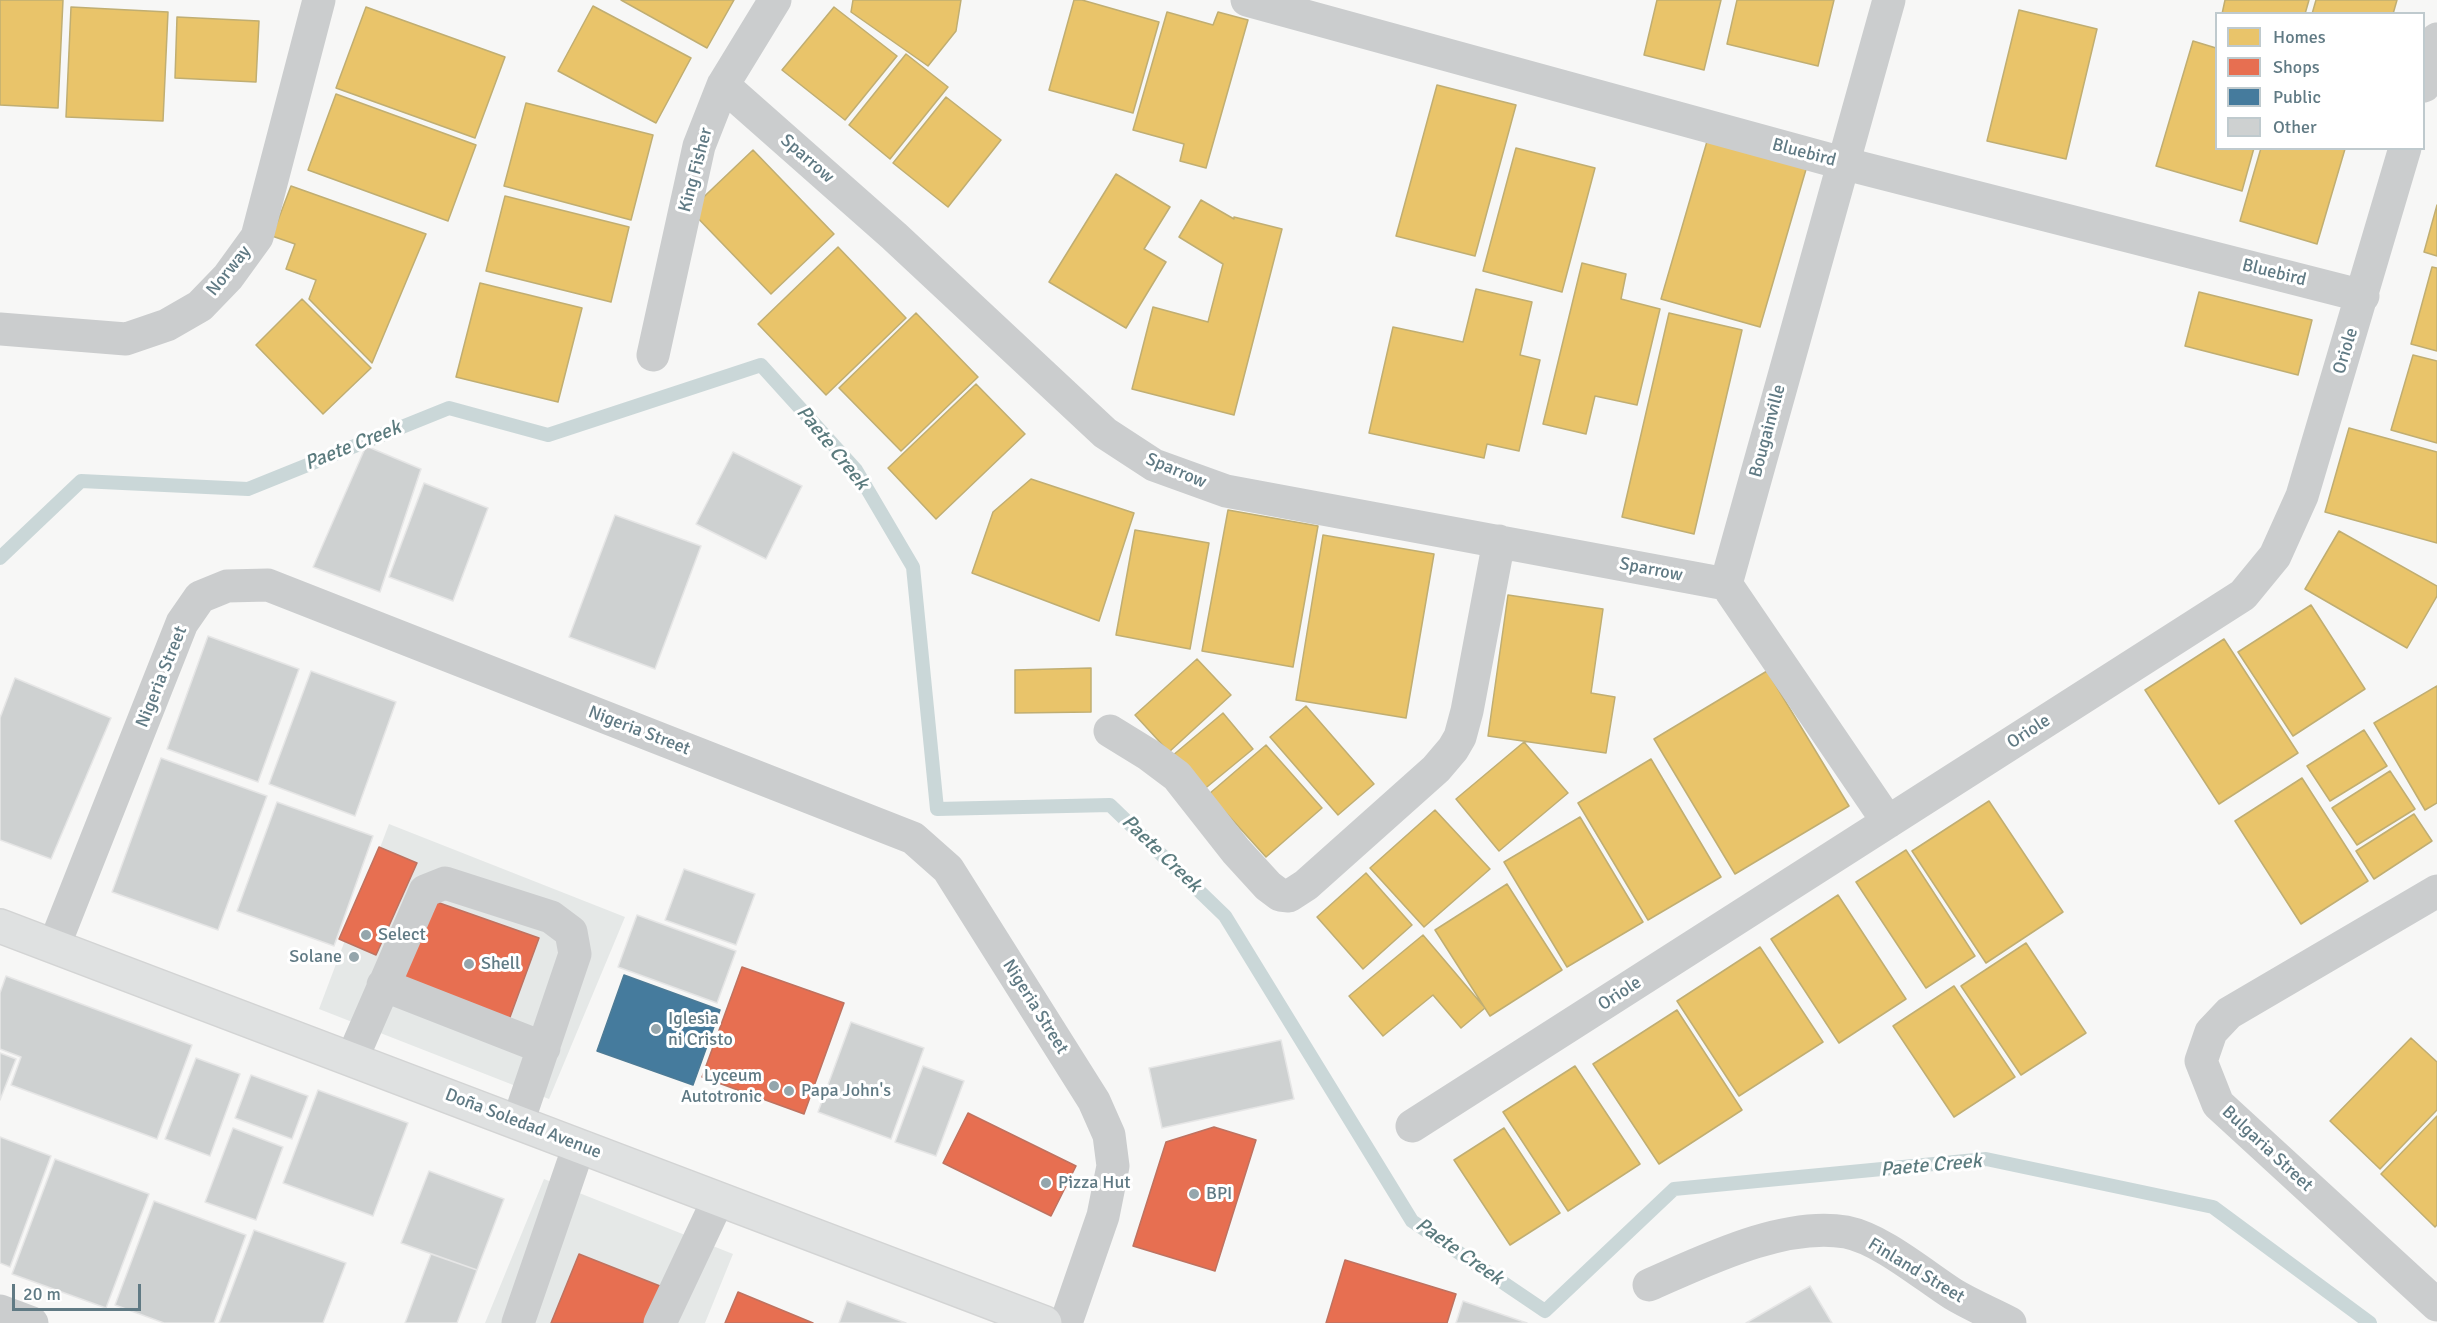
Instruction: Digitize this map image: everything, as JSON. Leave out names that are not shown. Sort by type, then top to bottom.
[{"type":"main road","name":"Doña Soledad Avenue","points":[[0,926],[1045,1323]]},
{"type":"street","name":"King Fisher","points":[[653,355],[699,146],[723,85],[775,0]]},
{"type":"street","name":"Bluebird","points":[[1247,0],[1842,163],[2363,296]]},
{"type":"street","name":"Bougainville","points":[[1725,584],[1888,0]]},
{"type":"street","name":"Norway","points":[[0,329],[126,339],[167,325],[200,306],[228,277],[257,237],[313,1]]},
{"type":"street","points":[[2425,82],[2437,39]]},
{"type":"street","name":"Sparrow","points":[[723,85],[894,236],[1105,433],[1154,465],[1226,491],[1725,584]]},
{"type":"street","name":"Oriole","points":[[1412,1126],[2243,595],[2275,556],[2302,496],[2405,150]]},
{"type":"street","points":[[1110,731],[1149,755],[1177,776],[1236,851],[1268,886],[1280,895],[1289,896],[1306,885],[1396,806],[1454,749],[1467,711],[1500,542]]},
{"type":"street","points":[[1725,584],[1888,822]]},
{"type":"street","name":"Nigeria Street","points":[[54,946],[182,623],[200,597],[227,586],[268,585],[914,838],[942,863],[948,869],[1094,1101],[1109,1135],[1113,1166],[1102,1216],[1066,1323]]},
{"type":"street","points":[[352,1059],[382,985],[425,891],[445,883],[551,917],[571,932],[575,954],[518,1122]]},
{"type":"street","name":"Bulgaria Street","points":[[2437,891],[2229,1013],[2211,1032],[2201,1061],[2218,1104],[2437,1305]]},
{"type":"street","points":[[382,985],[544,1048]]},
{"type":"street","points":[[518,1323],[579,1146]]},
{"type":"street","points":[[660,1323],[718,1200]]},
{"type":"street","name":"Finland Street","points":[[1649,1286],[1728,1251],[1802,1231],[1846,1232],[1877,1245],[1956,1295],[2010,1323]]},
{"type":"street","points":[[0,1311],[32,1323]]},
{"type":"shaded area","points":[[389,824],[625,917],[549,1099],[319,1009]]},
{"type":"shaded area","points":[[544,1179],[733,1254],[705,1323],[485,1323]]},
{"type":"building: Homes","points":[[0,0],[63,0],[58,108],[0,105]]},
{"type":"building: Homes","points":[[621,0],[734,0],[707,48]]},
{"type":"building: Homes","points":[[853,0],[961,0],[956,31],[928,66],[851,12]]},
{"type":"building: Homes","points":[[1074,0],[1082,0],[1159,22],[1133,113],[1049,90]]},
{"type":"building: Homes","points":[[1657,0],[1721,0],[1704,70],[1644,55]]},
{"type":"building: Homes","points":[[1737,0],[1834,0],[1818,66],[1727,44]]},
{"type":"building: Homes","points":[[2225,0],[2309,0],[2306,12],[2222,12]]},
{"type":"building: Homes","points":[[2316,0],[2397,0],[2394,12],[2313,12]]},
{"type":"building: Homes","points":[[593,6],[691,58],[656,123],[558,71]]},
{"type":"building: Homes","points":[[71,7],[168,12],[163,121],[66,117]]},
{"type":"building: Homes","points":[[366,7],[505,57],[475,138],[336,88]]},
{"type":"building: Homes","points":[[834,7],[897,56],[845,120],[782,70]]},
{"type":"building: Homes","points":[[2019,10],[2097,29],[2066,159],[1987,141]]},
{"type":"building: Homes","points":[[1167,12],[1213,25],[1218,12],[1248,20],[1206,168],[1180,161],[1184,144],[1133,130]]},
{"type":"building: Homes","points":[[177,17],[259,21],[256,82],[175,78]]},
{"type":"building: Homes","points":[[2193,41],[2215,48],[2215,150],[2253,150],[2242,191],[2156,166]]},
{"type":"building: Homes","points":[[906,54],[948,87],[890,159],[849,125]]},
{"type":"building: Homes","points":[[1437,85],[1516,105],[1475,256],[1396,236]]},
{"type":"building: Homes","points":[[336,94],[476,145],[448,221],[308,170]]},
{"type":"building: Homes","points":[[946,97],[1001,140],[948,207],[893,163]]},
{"type":"building: Homes","points":[[526,103],[653,135],[631,220],[504,186]]},
{"type":"building: Homes","points":[[1708,138],[1807,166],[1760,327],[1661,299]]},
{"type":"building: Homes","points":[[1516,148],[1595,168],[1562,292],[1483,271]]},
{"type":"building: Homes","points":[[753,150],[834,234],[771,294],[690,210]]},
{"type":"building: Homes","points":[[2260,150],[2345,150],[2317,244],[2240,221]]},
{"type":"building: Homes","points":[[1116,174],[1170,207],[1144,249],[1166,262],[1126,328],[1049,282]]},
{"type":"building: Homes","points":[[291,186],[426,234],[372,363],[309,299],[316,280],[286,269],[295,244],[272,236]]},
{"type":"building: Homes","points":[[505,196],[629,227],[611,302],[486,271]]},
{"type":"building: Homes","points":[[1201,200],[1234,219],[1234,217],[1282,229],[1234,415],[1132,389],[1153,307],[1208,322],[1223,264],[1179,237]]},
{"type":"building: Homes","points":[[2437,205],[2437,256],[2424,252]]},
{"type":"building: Homes","points":[[838,247],[906,318],[826,395],[758,324]]},
{"type":"building: Homes","points":[[1582,263],[1626,274],[1621,299],[1660,309],[1637,405],[1595,396],[1586,434],[1543,424]]},
{"type":"building: Homes","points":[[2432,267],[2437,268],[2437,351],[2411,344]]},
{"type":"building: Homes","points":[[480,283],[582,308],[558,402],[456,377]]},
{"type":"building: Homes","points":[[1476,289],[1532,302],[1520,355],[1540,360],[1519,451],[1487,444],[1484,458],[1369,433],[1393,327],[1463,342]]},
{"type":"building: Homes","points":[[2199,292],[2312,320],[2298,375],[2185,346]]},
{"type":"building: Homes","points":[[302,299],[371,368],[323,414],[256,345]]},
{"type":"building: Homes","points":[[916,313],[978,377],[901,451],[839,388]]},
{"type":"building: Homes","points":[[1669,313],[1742,330],[1694,534],[1622,517]]},
{"type":"building: Homes","points":[[2413,355],[2437,361],[2437,443],[2391,430]]},
{"type":"building: Homes","points":[[976,384],[1025,434],[936,519],[888,468]]},
{"type":"building: Homes","points":[[2349,428],[2437,452],[2437,543],[2325,512]]},
{"type":"building: Homes","points":[[1031,479],[1134,513],[1099,621],[972,573],[993,512]]},
{"type":"building: Homes","points":[[1228,510],[1318,526],[1293,667],[1202,651]]},
{"type":"building: Homes","points":[[1135,530],[1209,543],[1190,649],[1116,635]]},
{"type":"building: Homes","points":[[2339,531],[2437,586],[2437,596],[2407,648],[2305,589]]},
{"type":"building: Homes","points":[[1323,535],[1434,554],[1406,718],[1296,700]]},
{"type":"building: Homes","points":[[1508,595],[1603,609],[1591,693],[1615,697],[1606,753],[1488,736]]},
{"type":"building: Homes","points":[[2311,605],[2365,689],[2293,736],[2238,652]]},
{"type":"building: Homes","points":[[2224,639],[2298,753],[2219,804],[2145,690]]},
{"type":"building: Homes","points":[[1197,659],[1231,695],[1169,752],[1135,715]]},
{"type":"building: Homes","points":[[1091,668],[1091,712],[1015,713],[1015,670]]},
{"type":"building: Homes","points":[[1767,671],[1849,806],[1735,874],[1654,739]]},
{"type":"building: Homes","points":[[2437,686],[2437,803],[2425,810],[2374,723]]},
{"type":"building: Homes","points":[[1306,706],[1374,784],[1338,815],[1270,737]]},
{"type":"building: Homes","points":[[1223,713],[1253,749],[1202,791],[1172,756]]},
{"type":"building: Homes","points":[[2364,730],[2387,766],[2330,801],[2307,766]]},
{"type":"building: Homes","points":[[1524,742],[1568,793],[1499,851],[1456,799]]},
{"type":"building: Homes","points":[[1266,745],[1322,808],[1266,857],[1209,794]]},
{"type":"building: Homes","points":[[1651,759],[1721,877],[1648,920],[1578,803]]},
{"type":"building: Homes","points":[[2390,771],[2415,809],[2357,845],[2332,808]]},
{"type":"building: Homes","points":[[2302,778],[2368,881],[2301,924],[2235,821]]},
{"type":"building: Homes","points":[[1989,801],[2063,912],[1986,963],[1912,851]]},
{"type":"building: Homes","points":[[1435,810],[1490,869],[1424,927],[1370,868]]},
{"type":"building: Homes","points":[[2414,814],[2432,841],[2374,879],[2356,851]]},
{"type":"building: Homes","points":[[1580,817],[1643,922],[1567,967],[1504,862]]},
{"type":"building: Homes","points":[[1906,850],[1975,956],[1926,988],[1856,882]]},
{"type":"building: Homes","points":[[1366,873],[1412,925],[1363,969],[1317,917]]},
{"type":"building: Homes","points":[[1507,884],[1562,970],[1490,1016],[1435,930]]},
{"type":"building: Homes","points":[[1838,895],[1906,999],[1839,1043],[1771,939]]},
{"type":"building: Homes","points":[[1423,935],[1485,1008],[1461,1028],[1433,995],[1383,1036],[1349,996]]},
{"type":"building: Homes","points":[[2026,943],[2086,1033],[2021,1075],[1961,986]]},
{"type":"building: Homes","points":[[1760,947],[1823,1042],[1739,1096],[1677,1001]]},
{"type":"building: Homes","points":[[1954,986],[2015,1077],[1954,1117],[1893,1026]]},
{"type":"building: Homes","points":[[1677,1010],[1742,1110],[1659,1164],[1593,1064]]},
{"type":"building: Homes","points":[[2411,1038],[2437,1062],[2437,1110],[2380,1169],[2330,1121]]},
{"type":"building: Homes","points":[[1575,1066],[1640,1164],[1568,1211],[1503,1112]]},
{"type":"building: Homes","points":[[2437,1116],[2437,1225],[2435,1227],[2381,1174]]},
{"type":"building: Homes","points":[[1504,1128],[1560,1213],[1510,1245],[1454,1160]]},
{"type":"building: Shops","points":[[379,847],[417,863],[376,955],[339,939]]},
{"type":"building: Shops","name":"Shell","points":[[431,900],[539,938],[506,1028],[399,990]]},
{"type":"building: Shops","points":[[742,967],[844,1003],[804,1114],[702,1077]]},
{"type":"building: Shops","points":[[968,1113],[1076,1166],[1051,1216],[943,1163]]},
{"type":"building: Shops","name":"BPI","points":[[1214,1127],[1256,1140],[1215,1271],[1133,1246],[1166,1142]]},
{"type":"building: Shops","points":[[579,1254],[660,1286],[646,1323],[551,1323]]},
{"type":"building: Shops","points":[[1345,1260],[1456,1294],[1447,1323],[1326,1323]]},
{"type":"building: Shops","points":[[738,1292],[813,1323],[725,1323]]},
{"type":"building: Public","points":[[624,975],[720,1010],[693,1085],[597,1051]]},
{"type":"building: Other","points":[[366,446],[421,469],[380,592],[313,567]]},
{"type":"building: Other","points":[[733,452],[802,486],[766,559],[696,524]]},
{"type":"building: Other","points":[[424,483],[488,508],[453,601],[389,577]]},
{"type":"building: Other","points":[[615,515],[701,546],[655,669],[569,637]]},
{"type":"building: Other","points":[[208,636],[299,669],[258,782],[167,749]]},
{"type":"building: Other","points":[[311,671],[396,702],[355,816],[269,784]]},
{"type":"building: Other","points":[[15,678],[111,718],[51,859],[0,840],[0,718]]},
{"type":"building: Other","points":[[161,758],[267,796],[218,930],[112,892]]},
{"type":"building: Other","points":[[277,802],[373,836],[334,946],[237,911]]},
{"type":"building: Other","points":[[684,869],[755,894],[736,945],[665,920]]},
{"type":"building: Other","points":[[637,915],[736,951],[717,1003],[618,967]]},
{"type":"building: Other","points":[[6,976],[192,1045],[157,1139],[11,1085],[21,1057],[0,1049],[0,993]]},
{"type":"building: Other","points":[[851,1022],[924,1048],[891,1139],[818,1112]]},
{"type":"building: Other","points":[[1281,1040],[1294,1099],[1162,1128],[1149,1068]]},
{"type":"building: Other","points":[[0,1053],[16,1059],[0,1100]]},
{"type":"building: Other","points":[[196,1058],[240,1074],[210,1156],[165,1139]]},
{"type":"building: Other","points":[[923,1066],[964,1081],[936,1156],[895,1142]]},
{"type":"building: Other","points":[[251,1075],[308,1096],[292,1139],[235,1118]]},
{"type":"building: Other","points":[[318,1090],[408,1123],[373,1216],[283,1183]]},
{"type":"building: Other","points":[[233,1128],[283,1147],[256,1220],[205,1202]]},
{"type":"building: Other","points":[[0,1137],[51,1156],[10,1267],[0,1263]]},
{"type":"building: Other","points":[[55,1159],[149,1194],[106,1308],[12,1274]]},
{"type":"building: Other","points":[[429,1171],[504,1199],[477,1270],[401,1243]]},
{"type":"building: Other","points":[[154,1201],[246,1235],[214,1323],[164,1323],[115,1305]]},
{"type":"building: Other","points":[[254,1230],[346,1263],[323,1323],[219,1323]]},
{"type":"building: Other","points":[[431,1254],[477,1270],[457,1323],[405,1323]]},
{"type":"building: Other","points":[[1810,1286],[1832,1323],[1746,1323]]},
{"type":"building: Other","points":[[847,1301],[906,1323],[839,1323]]},
{"type":"building: Other","points":[[1463,1301],[1527,1323],[1456,1323]]},
{"type":"waterway","name":"Paete Creek","points":[[0,558],[81,481],[248,489],[449,408],[548,435],[761,365],[856,470],[913,567],[937,809],[1110,805],[1225,916],[1412,1221],[1545,1311],[1674,1189],[1986,1159],[2213,1207],[2370,1323]]},
{"type":"place","name":"Select","points":[[366,935]]},
{"type":"place","name":"Solane","points":[[354,957]]},
{"type":"place","name":"Shell","points":[[469,964]]},
{"type":"place","name":"Iglesia ni Cristo","points":[[656,1029]]},
{"type":"place","name":"Lyceum Autotronic","points":[[774,1086]]},
{"type":"place","name":"Papa John's","points":[[789,1091]]},
{"type":"place","name":"Pizza Hut","points":[[1046,1183]]},
{"type":"place","name":"BPI","points":[[1194,1194]]}]
